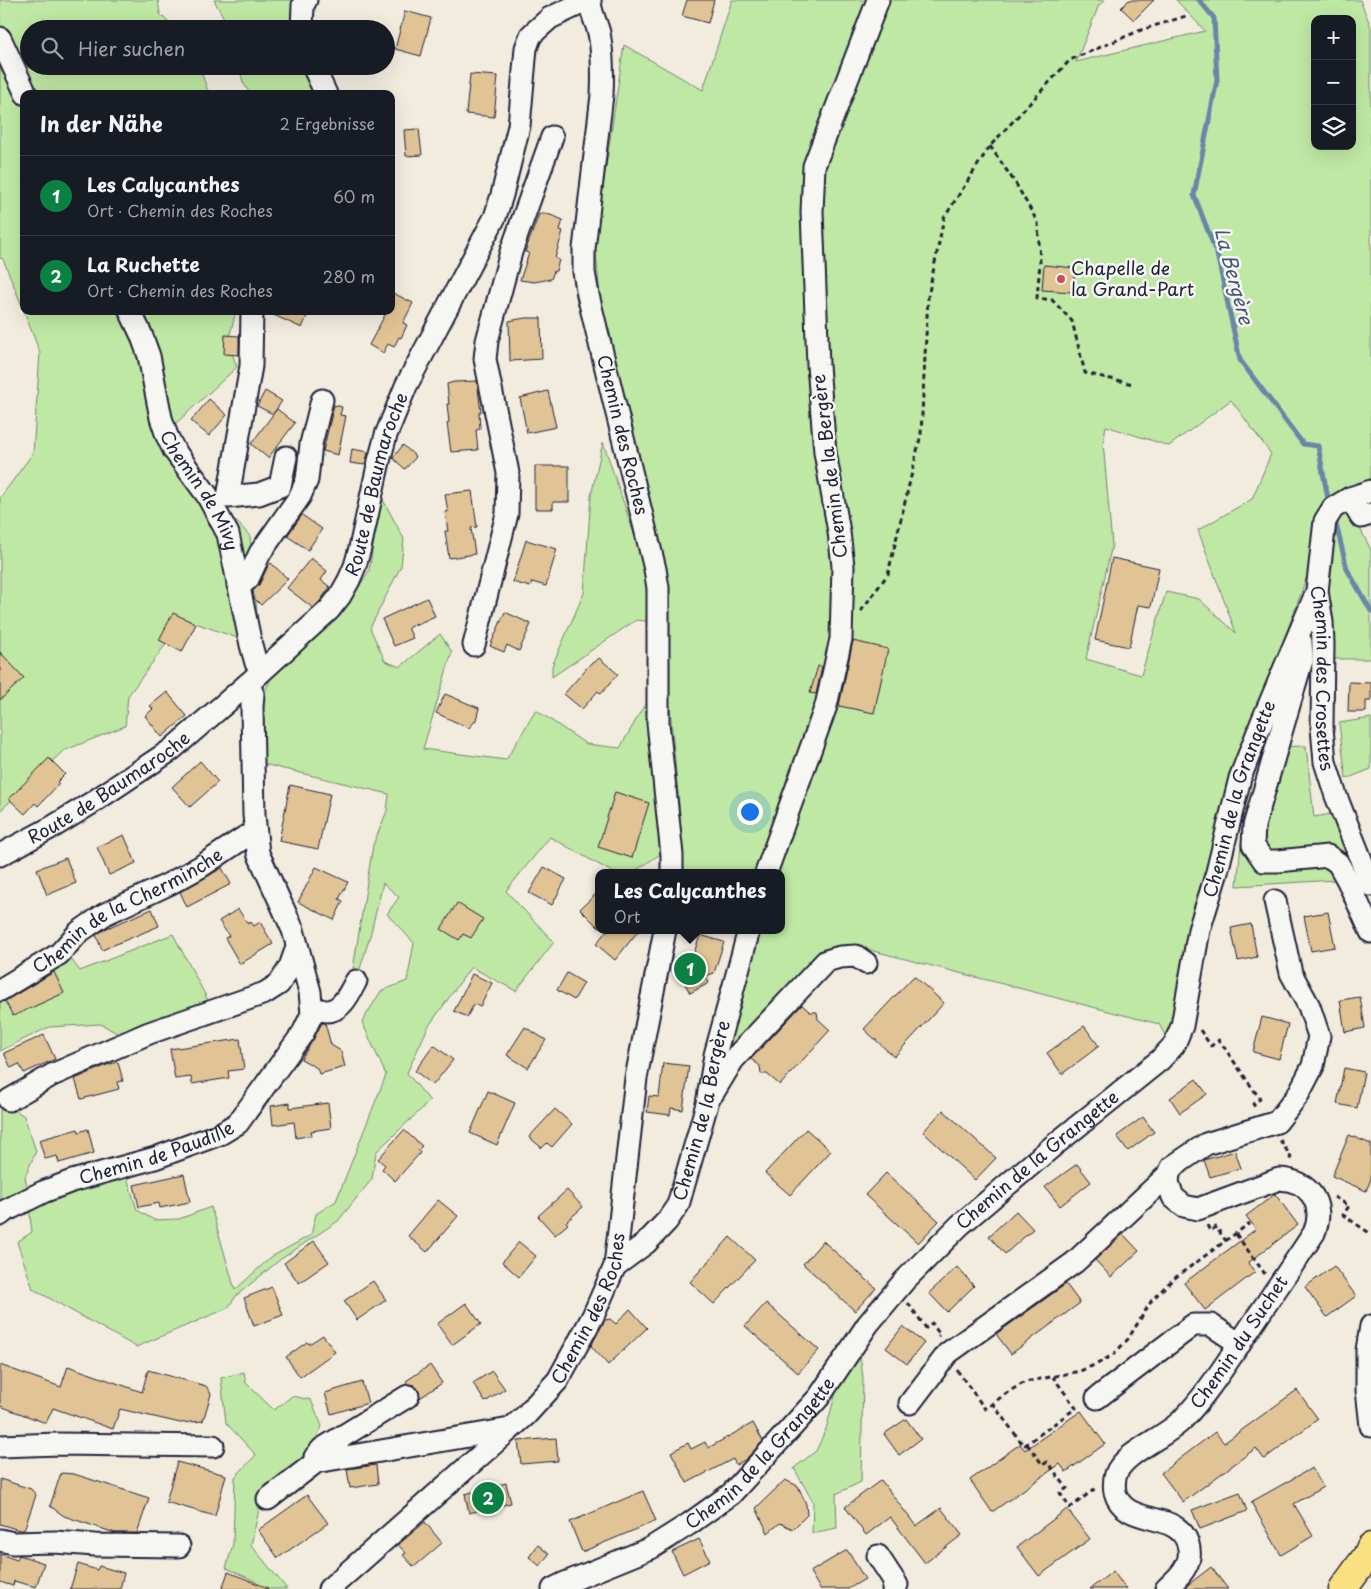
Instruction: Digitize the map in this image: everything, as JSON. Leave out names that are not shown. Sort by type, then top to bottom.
[{"type":"main road","points":[[1344,1589],[1369,1551]]},
{"type":"street","points":[[302,20],[303,5],[306,0]]},
{"type":"street","name":"Route de Baumaroche","points":[[0,855],[54,826],[137,774],[171,750],[255,678],[328,610],[340,596],[349,580],[360,548],[386,435],[406,386],[495,217],[519,126],[526,48],[531,35],[550,18],[588,0]]},
{"type":"street","name":"Chemin des Roches","points":[[588,0],[599,32],[603,74],[584,249],[584,272],[588,296],[658,588],[658,723],[672,869]]},
{"type":"street","name":"Chemin de la Bergère","points":[[767,869],[826,706],[840,639],[843,566],[840,532],[825,452],[818,364],[812,212],[814,166],[878,0]]},
{"type":"street","points":[[0,38],[24,90]]},
{"type":"street","points":[[316,75],[324,90]]},
{"type":"street","points":[[474,645],[507,514],[508,472],[485,359],[487,342],[511,252],[552,137]]},
{"type":"street","name":"Chemin de Mivy","points":[[132,315],[149,356],[161,418],[174,450],[207,495],[228,534],[256,663],[255,678]]},
{"type":"street","points":[[222,522],[251,366],[252,315]]},
{"type":"street","points":[[238,585],[248,579],[260,552],[300,496],[305,486],[311,444],[322,400]]},
{"type":"street","points":[[228,497],[259,494],[280,486],[286,458]]},
{"type":"street","name":"Chemin des Crosettes","points":[[1371,491],[1350,498],[1333,508],[1325,521],[1317,591],[1323,637],[1322,728],[1325,762],[1336,796],[1371,885]]},
{"type":"street","points":[[1350,498],[1361,517],[1371,514]]},
{"type":"street","name":"Chemin de la Grangette","points":[[553,1589],[651,1548],[731,1494],[819,1397],[868,1324],[905,1280],[960,1225],[1053,1146],[1160,1060],[1174,1045],[1182,1026],[1199,930],[1217,872],[1240,778],[1317,591]]},
{"type":"street","points":[[1301,627],[1302,660],[1254,826],[1253,845],[1264,861],[1328,856],[1338,863],[1371,932]]},
{"type":"street","name":"Chemin de Paudille","points":[[0,1215],[43,1192],[72,1181],[155,1158],[220,1134],[238,1123],[303,1033],[312,1014],[310,992],[293,930],[258,853],[254,805],[252,708],[255,678]]},
{"type":"street","name":"Chemin de la Cherminche","points":[[0,990],[59,954],[79,932],[106,914],[200,867],[245,837],[256,837]]},
{"type":"street","points":[[910,1404],[948,1353],[1075,1262],[1169,1174],[1172,1167],[1206,1144],[1277,1122],[1298,1095],[1313,1066],[1319,1036],[1309,1006],[1291,972],[1275,901]]},
{"type":"street","name":"Chemin des Roches","points":[[329,1589],[525,1416],[558,1380],[593,1316],[615,1266],[636,1078],[664,934]]},
{"type":"street","name":"Chemin de la Bergère","points":[[615,1266],[646,1243],[667,1221],[678,1204],[707,1104],[715,1055],[748,934]]},
{"type":"street","points":[[10,1100],[52,1075],[132,1040],[264,994],[279,984],[290,967],[297,947]]},
{"type":"street","points":[[707,1104],[733,1060],[826,961],[840,957],[856,956],[866,963]]},
{"type":"street","points":[[312,1008],[329,1012],[339,1007],[356,980]]},
{"type":"street","name":"Chemin du Suchet","points":[[1166,1589],[1186,1568],[1189,1559],[1187,1542],[1180,1530],[1167,1522],[1132,1513],[1125,1508],[1116,1496],[1114,1482],[1116,1475],[1123,1462],[1182,1421],[1210,1387],[1314,1233],[1319,1217],[1311,1194],[1297,1182],[1288,1180],[1279,1180],[1205,1208],[1191,1209],[1174,1198],[1168,1182],[1169,1174]]},
{"type":"street","points":[[1097,1398],[1193,1325],[1210,1325],[1240,1344]]},
{"type":"street","points":[[1371,1326],[1367,1350],[1367,1390],[1371,1426]]},
{"type":"street","points":[[316,1462],[315,1457],[322,1449],[408,1396]]},
{"type":"street","points":[[268,1498],[316,1462],[511,1428]]},
{"type":"street","points":[[0,1446],[59,1444],[213,1446]]},
{"type":"street","points":[[0,1540],[13,1543],[55,1542],[95,1545],[179,1546]]},
{"type":"street","points":[[1362,1589],[1369,1551]]},
{"type":"street","points":[[878,1556],[897,1585],[893,1589]]},
{"type":"path","points":[[840,639],[888,574],[921,434],[928,297],[944,218],[990,146],[1070,60],[1141,30],[1186,16]]},
{"type":"path","points":[[990,146],[1016,184],[1038,223],[1040,263],[1037,298],[1052,300],[1072,321],[1085,373],[1133,384]]},
{"type":"path","points":[[1185,1009],[1211,1046],[1219,1040],[1260,1099],[1253,1104],[1269,1124]]},
{"type":"path","points":[[985,1409],[1025,1382],[1080,1371],[1114,1354],[1128,1339],[1152,1300],[1172,1280],[1250,1223]]},
{"type":"path","points":[[1236,1234],[1270,1280]]},
{"type":"path","points":[[992,1404],[1024,1446],[1076,1408],[1053,1377]]},
{"type":"path","points":[[1028,1444],[1043,1466],[1048,1462],[1067,1488],[1060,1494],[1070,1508],[1098,1486]]},
{"type":"green space","points":[[0,0],[158,0],[160,14],[166,20],[20,20],[20,75],[202,75],[208,90],[20,90],[20,301],[3,259],[0,258]]},
{"type":"green space","points":[[214,0],[297,0],[303,20],[225,20]]},
{"type":"green space","points":[[732,0],[1105,0],[1099,5],[1076,62],[1205,31],[1176,0],[1360,0],[1371,27],[1371,487],[1334,501],[1236,774],[1194,926],[1167,1039],[1159,1024],[858,947],[821,951],[728,1050],[714,1052],[741,934],[785,934],[785,869],[684,869],[667,676],[602,318],[595,241],[624,45],[703,90]],"holes":[[[1231,400],[1271,454],[1252,499],[1198,530],[1236,633],[1199,599],[1166,592],[1141,675],[1086,659],[1112,545],[1103,442],[1106,426],[1169,446]]]},
{"type":"green space","points":[[241,75],[326,75],[337,90],[248,90]]},
{"type":"green space","points":[[26,315],[235,315],[228,342],[237,367],[173,426],[198,481],[250,536],[260,646],[184,619],[128,696],[125,726],[63,751],[0,811],[0,498],[33,453],[40,353]]},
{"type":"green space","points":[[603,442],[646,569],[647,621],[636,620],[552,677],[552,666],[584,593],[591,496]]},
{"type":"green space","points":[[381,496],[404,539],[401,566],[370,628],[385,661],[400,667],[440,634],[452,652],[423,749],[506,760],[536,710],[586,744],[620,748],[645,704],[665,851],[638,869],[607,869],[550,837],[506,891],[554,942],[516,991],[471,967],[428,1027],[407,1073],[430,1101],[376,1152],[372,1179],[338,1221],[281,1259],[236,1296],[228,1308],[136,1347],[33,1289],[17,1242],[32,1232],[29,1208],[126,1174],[137,1210],[154,1220],[179,1219],[211,1207],[235,1290],[271,1257],[311,1235],[316,1214],[336,1201],[386,1075],[362,1022],[381,991],[407,981],[414,943],[387,914],[399,897],[383,883],[359,972],[353,969],[373,845],[387,811],[389,794],[263,764],[259,707],[271,677],[341,615],[369,571]]},
{"type":"green space","points":[[1350,509],[1371,550],[1371,659],[1333,659],[1324,591],[1333,524]]},
{"type":"green space","points":[[1371,718],[1371,769],[1346,779],[1339,723]]},
{"type":"green space","points":[[1306,746],[1314,817],[1338,813],[1352,852],[1342,856],[1352,879],[1237,886],[1243,822],[1248,822],[1270,747]]},
{"type":"green space","points":[[173,934],[210,1004],[122,1036],[101,1024],[49,1027],[0,1051],[0,978],[59,943],[80,971]]},
{"type":"green space","points":[[3,1102],[24,1116],[36,1151],[25,1177],[28,1192],[0,1204],[0,1104]]},
{"type":"green space","points":[[859,1349],[863,1377],[861,1482],[836,1494],[837,1528],[812,1533],[813,1502],[794,1468],[816,1451],[826,1429],[836,1392]]},
{"type":"green space","points":[[244,1372],[246,1383],[274,1410],[292,1396],[311,1400],[322,1426],[299,1477],[261,1501],[251,1545],[287,1589],[259,1589],[255,1581],[226,1568],[233,1544],[235,1477],[256,1455],[226,1423],[221,1378]]},
{"type":"building","points":[[687,0],[714,0],[708,23],[682,16]]},
{"type":"building","points":[[1129,0],[1154,0],[1134,20],[1121,8]]},
{"type":"building","points":[[405,11],[431,18],[421,56],[395,49]]},
{"type":"building","points":[[470,74],[498,76],[494,117],[466,114]]},
{"type":"building","points":[[419,129],[422,155],[406,156],[404,130]]},
{"type":"building","points":[[539,214],[548,214],[563,220],[560,230],[563,231],[555,258],[559,260],[556,271],[554,271],[551,279],[534,282],[520,280],[529,253],[525,252]]},
{"type":"building","name":"Chapelle de la Grand-Part","points":[[1044,265],[1075,268],[1073,292],[1042,290]]},
{"type":"building","points":[[395,294],[413,303],[403,323],[407,325],[394,347],[388,344],[383,353],[369,345],[385,315],[395,315]]},
{"type":"building","points":[[274,315],[307,315],[302,328]]},
{"type":"building","points":[[541,318],[542,359],[510,361],[509,321]]},
{"type":"building","points":[[225,335],[239,336],[239,355],[224,354]]},
{"type":"building","points":[[477,381],[481,412],[479,412],[480,429],[476,430],[478,450],[451,452],[447,423],[449,422],[447,404],[449,404],[447,384]]},
{"type":"building","points":[[265,391],[282,401],[273,414],[257,406]]},
{"type":"building","points":[[548,391],[556,427],[527,433],[520,398]]},
{"type":"building","points":[[209,399],[227,415],[209,436],[191,421]]},
{"type":"building","points":[[334,405],[342,407],[340,415],[346,416],[338,455],[323,451]]},
{"type":"building","points":[[277,409],[295,423],[268,458],[251,444]]},
{"type":"building","points":[[403,445],[416,457],[405,469],[393,458]]},
{"type":"building","points":[[352,449],[368,452],[365,465],[350,463]]},
{"type":"building","points":[[535,466],[569,466],[569,502],[553,502],[553,509],[535,509]]},
{"type":"building","points":[[472,491],[477,527],[471,528],[475,554],[449,558],[445,531],[448,531],[445,512],[448,512],[445,494]]},
{"type":"building","points":[[302,515],[322,529],[308,550],[287,536]]},
{"type":"building","points":[[526,540],[557,549],[546,586],[532,582],[530,587],[513,582]]},
{"type":"building","points":[[311,558],[327,571],[321,580],[330,587],[313,608],[287,588]]},
{"type":"building","points":[[1112,558],[1159,568],[1151,607],[1138,605],[1129,647],[1095,640]]},
{"type":"building","points":[[271,563],[288,579],[261,605],[254,598],[253,591],[259,585]]},
{"type":"building","points":[[427,598],[435,616],[408,628],[413,638],[394,646],[382,619]]},
{"type":"building","points":[[505,612],[531,624],[519,651],[507,645],[504,652],[490,646]]},
{"type":"building","points":[[173,613],[196,624],[182,652],[159,640]]},
{"type":"building","points":[[853,641],[888,649],[874,713],[839,706]]},
{"type":"building","points":[[0,652],[24,678],[0,700]]},
{"type":"building","points":[[599,658],[618,674],[601,694],[598,691],[582,709],[564,694],[592,662],[594,663]]},
{"type":"building","points":[[818,666],[822,667],[816,694],[810,693]]},
{"type":"building","points":[[1349,682],[1371,683],[1371,701],[1366,701],[1366,712],[1348,712]]},
{"type":"building","points":[[167,692],[187,716],[162,737],[145,716],[153,709],[150,706]]},
{"type":"building","points":[[445,694],[479,708],[476,720],[469,728],[436,713]]},
{"type":"building","points":[[49,758],[65,774],[57,782],[59,784],[38,806],[35,803],[25,814],[9,799]]},
{"type":"building","points":[[200,761],[218,782],[190,807],[172,787]]},
{"type":"building","points":[[290,785],[330,794],[318,849],[279,841]]},
{"type":"building","points":[[615,792],[649,803],[632,858],[598,847]]},
{"type":"building","points":[[124,835],[136,863],[109,875],[97,847]]},
{"type":"building","points":[[66,858],[76,883],[47,895],[37,869]]},
{"type":"building","points":[[316,867],[348,882],[339,899],[343,901],[334,920],[298,902]]},
{"type":"building","points":[[544,867],[566,879],[552,905],[529,893]]},
{"type":"building","points":[[222,868],[231,884],[187,907],[180,892]]},
{"type":"building","points":[[595,895],[595,924],[580,909]]},
{"type":"building","points":[[457,903],[483,919],[471,938],[463,934],[459,940],[441,929]]},
{"type":"building","points":[[152,909],[159,926],[102,950],[96,935],[107,928]]},
{"type":"building","points":[[238,909],[248,924],[251,922],[254,926],[260,922],[273,944],[240,964],[225,938],[229,936],[219,921]]},
{"type":"building","points":[[1328,912],[1335,947],[1311,951],[1304,916]]},
{"type":"building","points":[[1251,924],[1257,957],[1238,961],[1231,928]]},
{"type":"building","points":[[604,934],[636,934],[615,960],[596,944]]},
{"type":"building","points":[[700,935],[724,942],[714,973],[706,976],[709,983],[690,993],[674,963],[694,953]]},
{"type":"building","points":[[54,972],[64,993],[13,1016],[5,1001]]},
{"type":"building","points":[[567,973],[584,983],[574,1000],[557,990]]},
{"type":"building","points":[[472,974],[492,983],[480,1007],[474,1004],[467,1017],[454,1011]]},
{"type":"building","points":[[914,976],[944,1003],[894,1057],[864,1029]]},
{"type":"building","points":[[1360,997],[1365,1028],[1345,1032],[1340,1000]]},
{"type":"building","points":[[802,1005],[810,1012],[817,1012],[818,1019],[830,1030],[780,1085],[767,1074],[761,1074],[760,1066],[751,1059]]},
{"type":"building","points":[[1262,1017],[1288,1024],[1279,1059],[1253,1052]]},
{"type":"building","points":[[322,1023],[325,1023],[331,1045],[341,1051],[345,1067],[319,1074],[317,1068],[301,1059]]},
{"type":"building","points":[[1084,1026],[1099,1046],[1062,1074],[1047,1053]]},
{"type":"building","points":[[525,1027],[546,1040],[528,1068],[507,1055]]},
{"type":"building","points":[[44,1035],[55,1059],[24,1073],[19,1064],[11,1068],[4,1053]]},
{"type":"building","points":[[240,1039],[244,1069],[228,1071],[229,1078],[192,1084],[191,1077],[175,1079],[170,1049]]},
{"type":"building","points":[[434,1045],[453,1060],[433,1085],[415,1071]]},
{"type":"building","points":[[118,1062],[123,1081],[117,1082],[119,1089],[81,1099],[75,1079]]},
{"type":"building","points":[[663,1063],[689,1066],[683,1110],[671,1108],[670,1115],[647,1112],[649,1096],[659,1097]]},
{"type":"building","points":[[1344,1068],[1364,1072],[1357,1108],[1337,1104]]},
{"type":"building","points":[[1196,1079],[1207,1094],[1180,1113],[1170,1098]]},
{"type":"building","points":[[488,1091],[515,1103],[497,1145],[470,1133]]},
{"type":"building","points":[[290,1103],[290,1108],[328,1103],[331,1128],[311,1131],[312,1135],[296,1138],[294,1122],[273,1125],[271,1106]]},
{"type":"building","points":[[555,1109],[572,1124],[552,1147],[547,1143],[542,1148],[529,1137]]},
{"type":"building","points":[[943,1110],[996,1158],[975,1180],[923,1132]]},
{"type":"building","points":[[1143,1117],[1154,1132],[1128,1151],[1117,1136]]},
{"type":"building","points":[[78,1129],[79,1132],[88,1129],[94,1153],[59,1163],[57,1156],[45,1159],[39,1140]]},
{"type":"building","points":[[806,1129],[831,1151],[790,1195],[765,1173]]},
{"type":"building","points":[[404,1130],[422,1146],[418,1150],[420,1153],[395,1181],[382,1169],[385,1165],[378,1159]]},
{"type":"building","points":[[1349,1135],[1371,1144],[1371,1179],[1366,1191],[1332,1176]]},
{"type":"building","points":[[1235,1151],[1241,1168],[1210,1177],[1204,1160]]},
{"type":"building","points":[[1077,1164],[1091,1182],[1060,1206],[1045,1187]]},
{"type":"building","points":[[886,1173],[939,1221],[918,1243],[865,1195]]},
{"type":"building","points":[[184,1174],[190,1202],[160,1208],[159,1203],[139,1207],[134,1185]]},
{"type":"building","points":[[567,1190],[583,1207],[555,1235],[538,1216]]},
{"type":"building","points":[[1275,1194],[1298,1225],[1248,1263],[1255,1272],[1205,1310],[1184,1283],[1256,1229],[1246,1216]]},
{"type":"building","points":[[438,1200],[458,1216],[427,1252],[408,1236]]},
{"type":"building","points":[[1016,1211],[1033,1229],[1005,1254],[989,1236]]},
{"type":"building","points":[[1123,1234],[1139,1251],[1111,1277],[1095,1260]]},
{"type":"building","points":[[730,1237],[755,1260],[714,1304],[690,1282]]},
{"type":"building","points":[[314,1241],[329,1262],[299,1283],[284,1263]]},
{"type":"building","points":[[823,1241],[876,1288],[855,1311],[803,1264]]},
{"type":"building","points":[[519,1242],[536,1256],[519,1277],[502,1262]]},
{"type":"building","points":[[1334,1266],[1356,1296],[1327,1317],[1305,1287]]},
{"type":"building","points":[[957,1267],[974,1286],[947,1312],[929,1293]]},
{"type":"building","points":[[373,1281],[386,1300],[357,1320],[344,1301]]},
{"type":"building","points":[[1066,1284],[1080,1303],[1011,1354],[996,1334]]},
{"type":"building","points":[[272,1287],[283,1315],[254,1326],[244,1298]]},
{"type":"building","points":[[466,1303],[481,1324],[452,1345],[437,1324]]},
{"type":"building","points":[[766,1303],[819,1350],[798,1373],[745,1326]]},
{"type":"building","points":[[630,1309],[647,1328],[608,1365],[591,1346],[605,1320],[610,1319],[616,1324]]},
{"type":"building","points":[[903,1326],[924,1343],[907,1364],[886,1348]]},
{"type":"building","points":[[323,1335],[335,1352],[300,1377],[286,1357],[307,1342],[309,1344]]},
{"type":"building","points":[[0,1365],[61,1387],[68,1366],[142,1392],[148,1370],[206,1386],[211,1394],[203,1421],[180,1423],[120,1409],[113,1429],[53,1408],[46,1423],[0,1406]]},
{"type":"building","points":[[430,1365],[442,1383],[420,1398],[418,1389],[406,1381]]},
{"type":"building","points":[[492,1371],[505,1389],[485,1402],[473,1383]]},
{"type":"building","points":[[362,1382],[368,1403],[331,1414],[325,1393]]},
{"type":"building","points":[[1297,1390],[1318,1419],[1264,1459],[1256,1448],[1183,1502],[1161,1473],[1215,1432],[1224,1443]]},
{"type":"building","points":[[1081,1411],[1105,1444],[1066,1472],[1060,1464],[992,1512],[970,1480],[1020,1444],[1025,1450]]},
{"type":"building","points":[[906,1419],[921,1439],[899,1455],[884,1434]]},
{"type":"building","points":[[753,1423],[763,1441],[746,1459],[736,1465],[733,1459],[687,1483],[671,1452],[688,1443],[691,1449],[705,1442],[708,1448]]},
{"type":"building","points":[[556,1438],[558,1461],[521,1464],[518,1441]]},
{"type":"building","points":[[177,1462],[226,1475],[215,1516],[166,1502]]},
{"type":"building","points":[[376,1465],[378,1484],[350,1488],[347,1469]]},
{"type":"building","points":[[1312,1468],[1323,1487],[1294,1504],[1313,1536],[1281,1555],[1251,1502]]},
{"type":"building","points":[[61,1473],[74,1474],[149,1498],[137,1533],[115,1533],[64,1516],[50,1506]]},
{"type":"building","points":[[0,1479],[31,1489],[36,1495],[24,1530],[0,1524]]},
{"type":"building","points":[[785,1480],[798,1486],[806,1504],[807,1515],[793,1529],[780,1523],[768,1533],[756,1508]]},
{"type":"building","points":[[881,1480],[916,1526],[941,1508],[962,1535],[925,1563],[890,1517],[866,1535],[845,1507]]},
{"type":"building","points":[[506,1483],[511,1503],[469,1513],[465,1494]]},
{"type":"building","points":[[643,1491],[656,1521],[582,1552],[570,1522]]},
{"type":"building","points":[[1240,1492],[1247,1511],[1200,1529],[1192,1510]]},
{"type":"building","points":[[307,1495],[328,1523],[278,1558],[258,1530]]},
{"type":"building","points":[[1067,1509],[1090,1539],[1039,1576],[1017,1547]]},
{"type":"building","points":[[425,1522],[442,1543],[414,1567],[403,1555],[406,1553],[398,1545]]},
{"type":"building","points":[[699,1539],[710,1560],[683,1574],[672,1552]]},
{"type":"building","points":[[538,1545],[549,1554],[540,1566],[529,1557]]},
{"type":"building","points":[[847,1550],[865,1579],[848,1589],[820,1589],[810,1572]]},
{"type":"building","points":[[0,1554],[17,1560],[19,1555],[44,1563],[36,1587],[14,1581],[13,1586],[0,1582]]},
{"type":"building","points":[[78,1564],[97,1570],[99,1566],[124,1573],[120,1589],[70,1589]]},
{"type":"building","points":[[1211,1567],[1228,1589],[1184,1589],[1189,1584]]},
{"type":"building","points":[[1113,1571],[1126,1589],[1090,1589]]},
{"type":"building","points":[[228,1572],[268,1588],[268,1589],[222,1589]]},
{"type":"waterway","name":"La Bergère","points":[[1199,0],[1214,18],[1217,80],[1194,195],[1217,254],[1240,360],[1303,444],[1318,446],[1329,504]]},
{"type":"waterway","name":"La Bergère","points":[[1335,520],[1347,569],[1371,611]]},
{"type":"place","name":"Chapelle de la Grand-Part","points":[[1061,279]]},
{"type":"place","name":"Les Calycanthes","points":[[690,969]]},
{"type":"place","name":"La Ruchette","points":[[488,1498]]}]
